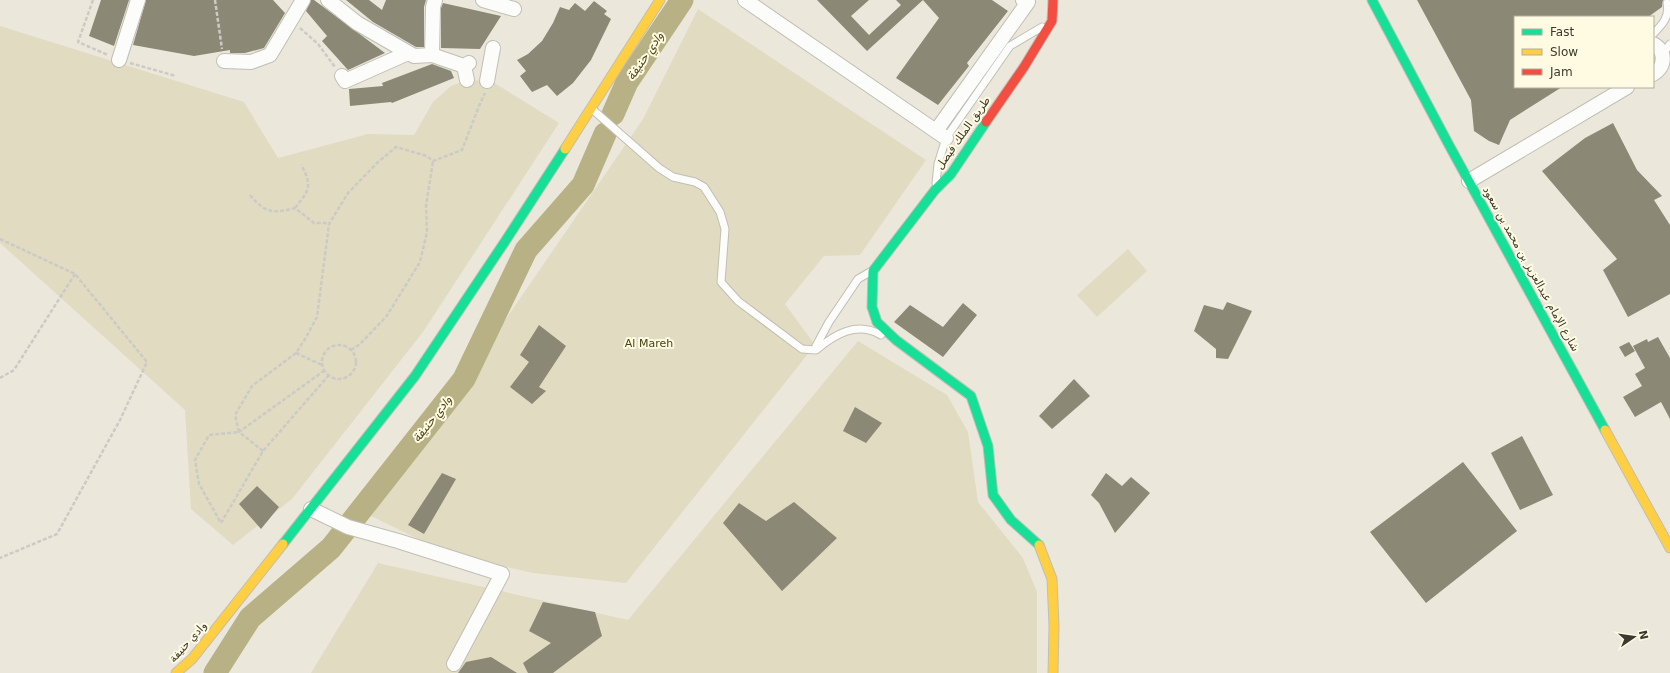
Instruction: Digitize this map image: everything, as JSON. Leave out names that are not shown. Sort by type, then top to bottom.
[{"type":"street","points":[[119,60],[138,0]]},
{"type":"street","points":[[224,60],[251,62],[270,56],[303,0]]},
{"type":"street","points":[[328,0],[357,23],[414,56],[432,55],[466,65],[467,80]]},
{"type":"street","points":[[432,55],[433,7],[435,0]]},
{"type":"street","points":[[483,0],[514,9]]},
{"type":"street","name":"وادي حنيفة","points":[[176,673],[192,659],[311,510],[415,376],[592,109],[660,0]]},
{"type":"street","points":[[745,0],[941,135],[1028,2],[1023,0]]},
{"type":"street","name":"طريق الملك فيصل","points":[[873,271],[935,190],[955,168],[1024,67],[1052,21],[1053,0]]},
{"type":"street","name":"شارع الإمام عبدالعزيز بن محمد بن سعود","points":[[1372,0],[1469,181],[1670,548]]},
{"type":"street","points":[[1654,73],[1660,69],[1662,64],[1662,47]]},
{"type":"street","points":[[487,81],[493,48]]},
{"type":"street","points":[[342,76],[345,81],[408,53]]},
{"type":"street","points":[[1469,181],[1625,88]]},
{"type":"street","points":[[873,271],[872,307],[877,322],[896,340],[971,396],[988,446],[993,495],[1011,520],[1040,546],[1052,579],[1054,626],[1053,673]]},
{"type":"street","points":[[311,510],[348,527],[398,541],[502,574],[454,664]]},
{"type":"lane","points":[[1654,33],[1669,17],[1670,9],[1667,3]]},
{"type":"lane","points":[[935,190],[941,135],[1010,46],[1052,21]]},
{"type":"lane","points":[[592,109],[659,168],[673,177],[695,182],[704,187],[720,212],[725,229],[721,282],[738,301],[802,349],[816,350],[829,339],[840,333],[860,328],[876,332],[885,338],[896,340]]},
{"type":"lane","points":[[802,349],[817,346],[829,322],[858,279],[873,271]]},
{"type":"path","points":[[215,0],[224,60]]},
{"type":"path","points":[[292,21],[318,44],[342,76]]},
{"type":"path","points":[[433,161],[462,150],[478,106],[486,92],[487,81]]},
{"type":"path","points":[[263,452],[239,432],[235,415],[252,386],[296,353],[317,317],[330,223],[348,193],[377,163],[396,147],[427,156],[433,161]]},
{"type":"path","points":[[351,350],[360,344],[386,317],[420,262],[426,232],[426,206],[433,161]]},
{"type":"path","points":[[250,195],[259,205],[268,210],[276,212],[294,208],[308,189],[308,176],[301,165]]},
{"type":"path","points":[[294,208],[314,223],[330,223]]},
{"type":"path","points":[[0,239],[75,274],[147,362],[120,420],[57,534],[0,558]]},
{"type":"path","points":[[0,378],[14,370],[75,274]]},
{"type":"path","points":[[344,346],[351,350],[356,360],[355,368],[351,374],[340,379],[329,375],[323,365],[324,355],[333,347],[344,346]]},
{"type":"path","points":[[296,353],[323,365]]},
{"type":"path","points":[[325,370],[239,432],[209,435],[195,460],[199,484],[221,523],[263,452],[329,375]]},
{"type":"green space","name":"Al Mareh","points":[[698,9],[926,160],[860,255],[824,256],[785,304],[815,345],[626,583],[533,573],[449,554],[371,516],[643,119]]},
{"type":"green space","points":[[0,26],[244,102],[278,158],[368,134],[414,135],[433,102],[451,86],[467,80],[491,81],[559,123],[423,332],[292,499],[233,545],[191,509],[185,410],[0,243]]},
{"type":"green space","points":[[1128,249],[1147,271],[1097,317],[1077,295]]},
{"type":"green space","points":[[858,341],[947,395],[968,432],[978,502],[1023,558],[1037,592],[1037,673],[311,673],[378,563],[628,620]]},
{"type":"building","points":[[101,0],[129,0],[114,46],[89,36]]},
{"type":"building","points":[[146,0],[273,0],[285,13],[264,48],[245,53],[230,53],[230,50],[194,56],[133,45]]},
{"type":"building","points":[[311,0],[314,0],[385,53],[348,70],[322,41],[327,36],[306,11]]},
{"type":"building","points":[[346,0],[369,0],[382,10],[386,0],[426,0],[424,7],[424,47],[416,47],[373,22]]},
{"type":"building","points":[[817,0],[869,0],[851,16],[869,35],[901,5],[896,0],[923,0],[867,51]]},
{"type":"building","points":[[923,0],[992,0],[1008,11],[967,63],[969,66],[938,105],[896,78],[939,18]]},
{"type":"building","points":[[1417,0],[1663,0],[1662,7],[1649,16],[1514,16],[1514,88],[1560,88],[1510,120],[1499,145],[1489,141],[1474,131],[1471,100]]},
{"type":"building","points":[[594,1],[607,11],[604,14],[611,19],[591,60],[573,83],[557,96],[547,85],[532,92],[520,76],[526,71],[517,60],[528,54],[542,41],[553,23],[560,7],[569,10],[575,3],[585,11]]},
{"type":"building","points":[[443,3],[501,16],[480,49],[441,48],[441,8]]},
{"type":"building","points":[[432,64],[451,71],[454,78],[392,103],[350,106],[349,89],[383,86],[382,83]]},
{"type":"building","points":[[1613,123],[1637,170],[1662,196],[1654,200],[1670,225],[1670,294],[1628,317],[1603,270],[1617,259],[1542,171],[1585,138]]},
{"type":"building","points":[[1227,302],[1252,311],[1228,359],[1216,358],[1216,349],[1194,331],[1204,305],[1223,310]]},
{"type":"building","points":[[963,303],[977,315],[943,357],[894,322],[910,305],[943,327]]},
{"type":"building","points":[[539,325],[566,346],[539,387],[546,391],[532,404],[510,387],[529,362],[520,355]]},
{"type":"building","points":[[1658,337],[1670,358],[1670,419],[1661,402],[1635,417],[1623,397],[1642,386],[1635,374],[1645,368],[1633,346],[1647,339],[1648,342]]},
{"type":"building","points":[[1629,342],[1635,351],[1625,357],[1619,347]]},
{"type":"building","points":[[1074,379],[1090,396],[1052,429],[1039,416]]},
{"type":"building","points":[[855,407],[882,423],[866,443],[843,431]]},
{"type":"building","points":[[1522,436],[1553,495],[1520,510],[1491,453]]},
{"type":"building","points":[[1463,462],[1517,531],[1426,603],[1370,532]]},
{"type":"building","points":[[442,473],[456,479],[424,534],[408,525]]},
{"type":"building","points":[[1106,473],[1122,486],[1131,477],[1150,493],[1115,533],[1099,503],[1091,495]]},
{"type":"building","points":[[257,486],[279,507],[261,529],[239,504]]},
{"type":"building","points":[[794,502],[837,538],[782,591],[723,523],[739,503],[766,521]]},
{"type":"building","points":[[543,602],[595,612],[602,636],[553,673],[528,673],[523,663],[551,643],[529,631]]},
{"type":"building","points":[[491,657],[517,673],[458,673],[466,662]]},
{"type":"waterway","name":"وادي حنيفة","points":[[613,114],[627,82],[682,0]]},
{"type":"waterway","name":"وادي حنيفة","points":[[215,673],[250,618],[331,548],[464,379],[526,250],[583,185],[605,134]]},
{"type":"traffic: fast","points":[[1372,0],[1449,145],[1605,430]]},
{"type":"traffic: fast","points":[[986,122],[951,174],[935,190],[873,271],[872,307],[877,322],[896,340],[971,396],[988,446],[993,495],[1011,520],[1039,545]]},
{"type":"traffic: fast","points":[[283,544],[415,376],[565,149]]},
{"type":"traffic: slow","points":[[565,149],[660,0]]},
{"type":"traffic: slow","points":[[1605,430],[1670,548]]},
{"type":"traffic: slow","points":[[176,673],[192,659],[283,544]]},
{"type":"traffic: slow","points":[[1039,545],[1052,579],[1054,626],[1053,673]]},
{"type":"traffic: jam","points":[[986,122],[1024,67],[1052,21],[1053,0]]}]
